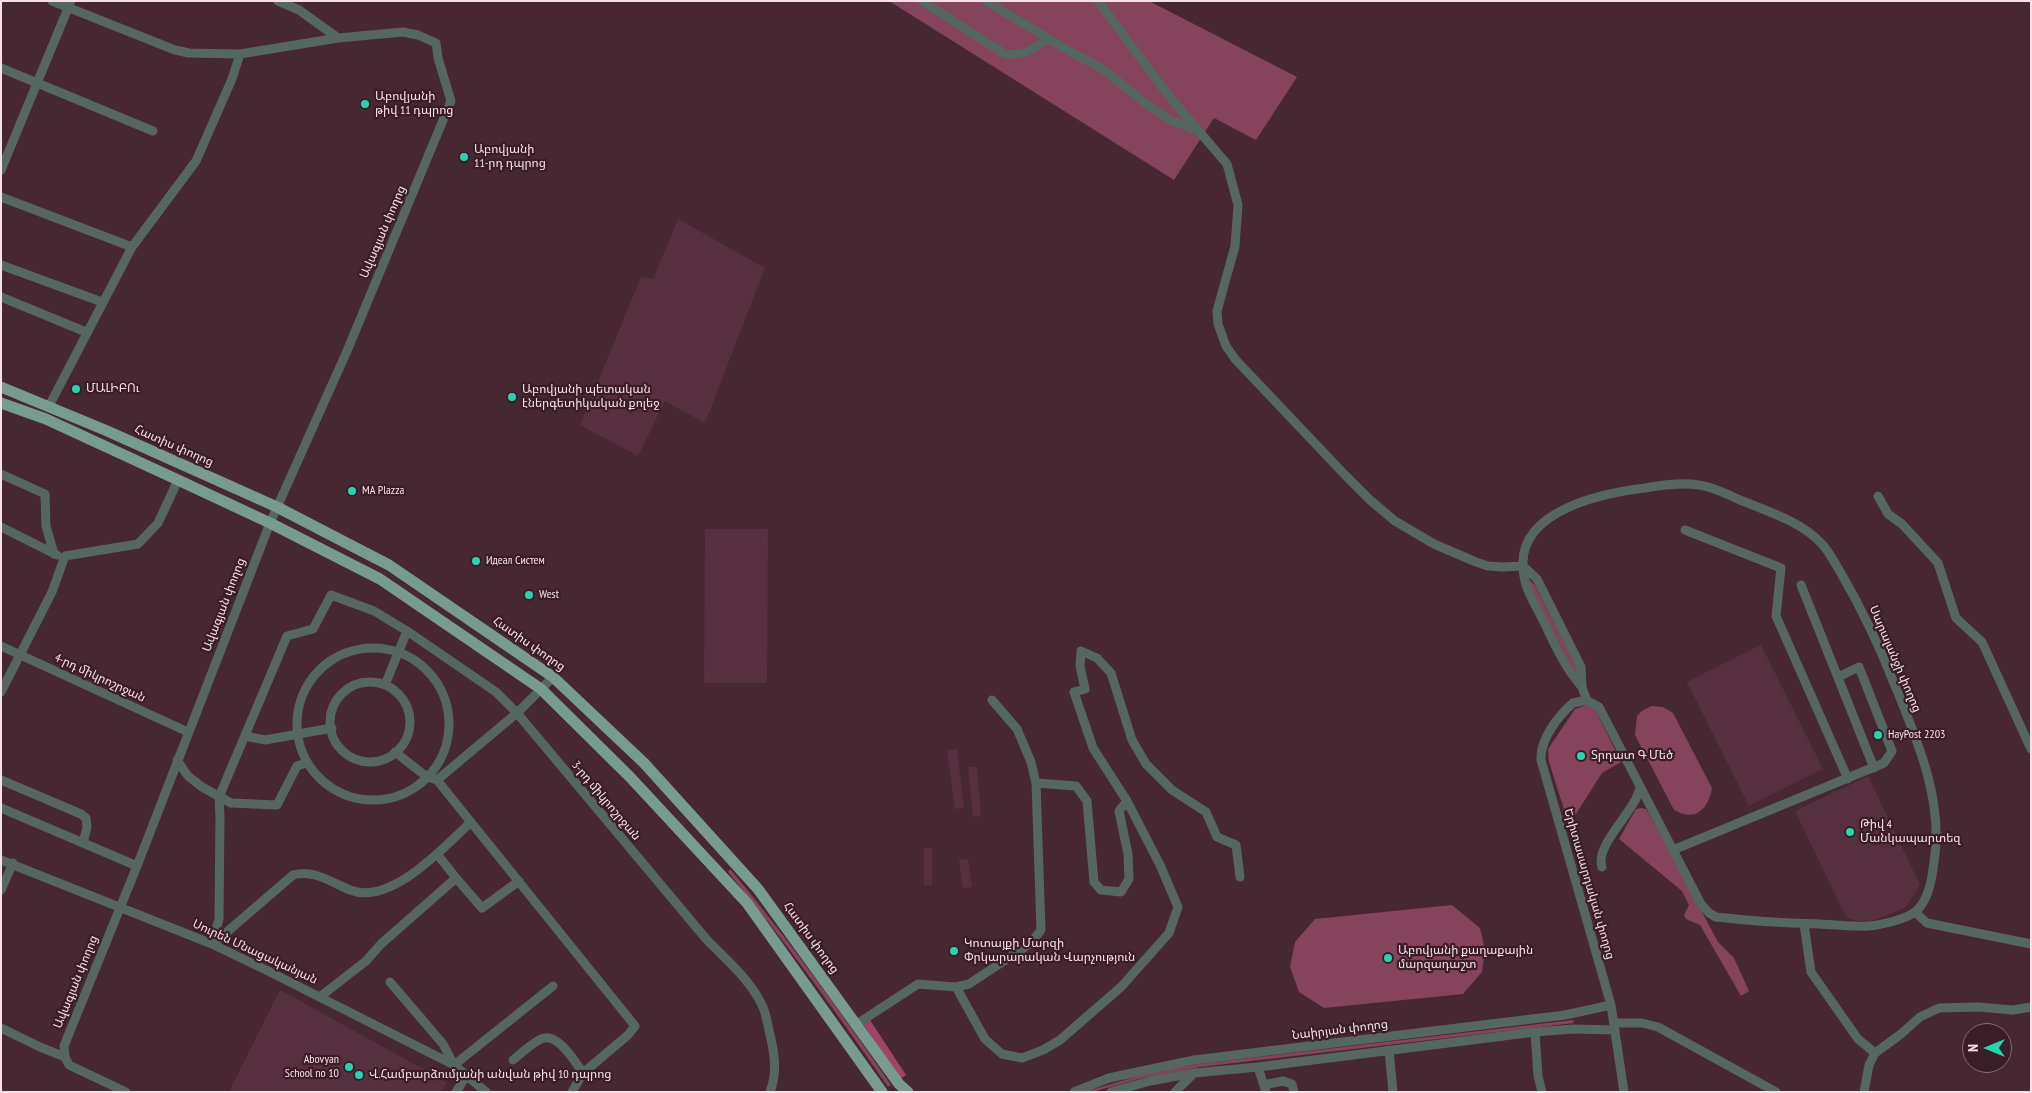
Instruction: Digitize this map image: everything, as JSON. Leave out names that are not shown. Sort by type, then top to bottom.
[{"type":"main road","name":"Հատիս փողոց","points":[[1,387],[49,406],[276,507],[389,565],[553,677],[644,763],[735,862],[758,889],[899,1084],[908,1092]]},
{"type":"main road","points":[[1,403],[46,419],[178,480],[270,523],[380,579],[541,689],[630,777],[747,903],[882,1092]]},
{"type":"street","points":[[52,1],[70,4],[175,50],[189,53],[240,54],[338,38]]},
{"type":"street","points":[[278,1],[299,5],[338,38]]},
{"type":"street","points":[[922,1],[1005,54],[1016,56],[1022,54],[1048,39]]},
{"type":"street","points":[[986,1],[1048,39],[1100,67],[1149,106],[1170,120],[1197,130]]},
{"type":"street","points":[[1098,1],[1168,96],[1227,164],[1238,205],[1234,246],[1217,311],[1221,336],[1235,359],[1345,475],[1370,500],[1396,521],[1434,544],[1476,562],[1488,566],[1522,566],[1537,579],[1581,666],[1584,700],[1599,707],[1602,712],[1701,904],[1712,916],[1804,924],[1866,926],[1888,922],[1915,912],[1927,922],[2031,944]]},
{"type":"street","points":[[1,170],[39,84],[70,4]]},
{"type":"street","name":"Ավագյան փողոց","points":[[65,1057],[64,1046],[119,906],[137,866],[276,507],[347,350],[450,102],[438,58],[436,43],[418,34],[403,32],[338,38]]},
{"type":"street","points":[[49,406],[86,332],[132,248],[196,162],[232,79],[240,54]]},
{"type":"street","points":[[1,68],[153,131]]},
{"type":"street","points":[[1,197],[132,248]]},
{"type":"street","points":[[1,265],[102,302]]},
{"type":"street","points":[[1,297],[86,332]]},
{"type":"street","points":[[1,474],[45,494],[46,526],[54,554]]},
{"type":"street","points":[[1,527],[54,554],[65,556],[138,544],[158,523],[178,480]]},
{"type":"street","name":"Սարալանջի փողոց","points":[[1522,566],[1523,554],[1530,539],[1539,528],[1557,514],[1597,496],[1672,484],[1697,484],[1712,488],[1786,519],[1821,543],[1853,594],[1893,680],[1932,794],[1937,848],[1928,891],[1915,912]]},
{"type":"street","points":[[1878,496],[1888,514],[1902,524],[1938,563],[1956,618],[1982,642],[2031,749]]},
{"type":"street","points":[[1685,530],[1781,568],[1776,616],[1848,779]]},
{"type":"street","points":[[1,692],[52,592],[65,556]]},
{"type":"street","points":[[1522,566],[1526,587],[1570,673],[1582,687]]},
{"type":"street","points":[[1801,586],[1874,768]]},
{"type":"street","name":"3-րդ միկրոշրջան","points":[[245,736],[287,636],[313,629],[331,595],[374,611],[407,631],[496,692],[517,714],[707,940],[732,965],[763,1006],[775,1057],[776,1070],[770,1092]]},
{"type":"street","points":[[384,685],[407,631]]},
{"type":"street","name":"4-րդ միկրոշրջան","points":[[1,646],[188,732]]},
{"type":"street","points":[[379,649],[399,652],[416,661],[440,688],[448,706],[449,726],[446,746],[427,777],[404,792],[377,800],[345,797],[329,789],[306,763],[298,735],[301,704],[308,686],[318,671],[341,654],[379,649]]},
{"type":"street","points":[[956,987],[985,1039],[1002,1054],[1022,1058],[1043,1050],[1060,1040],[1121,987],[1169,932],[1178,907],[1160,865],[1127,802],[1093,748],[1074,692],[1085,689],[1080,666],[1081,651],[1097,658],[1111,673],[1132,740],[1146,764],[1172,790],[1206,812],[1217,837],[1236,845],[1240,877]]},
{"type":"street","points":[[1673,850],[1884,763],[1892,751],[1859,667],[1838,677]]},
{"type":"street","points":[[437,780],[517,714],[553,677]]},
{"type":"street","points":[[376,682],[384,685],[396,691],[407,708],[410,720],[406,739],[395,752],[385,759],[362,761],[354,759],[340,749],[332,728],[332,715],[335,704],[344,691],[360,683],[376,682]]},
{"type":"street","points":[[857,1024],[918,984],[956,987],[969,984],[1031,943],[1042,930],[1036,783],[1031,762],[1017,730],[992,700]]},
{"type":"street","name":"Երիտասարդական փողոց","points":[[1584,700],[1570,706],[1550,731],[1542,745],[1541,760],[1611,1005],[1624,1092]]},
{"type":"street","points":[[212,944],[219,918],[219,797],[245,736],[265,740],[332,728]]},
{"type":"street","points":[[395,752],[427,777],[437,780],[635,1026],[628,1035],[583,1072],[572,1092]]},
{"type":"street","points":[[177,760],[188,776],[231,803],[277,805],[297,766],[306,763]]},
{"type":"street","points":[[1,780],[81,814],[86,818],[87,827],[83,843]]},
{"type":"street","points":[[1036,783],[1076,786],[1087,801],[1094,882],[1101,890],[1121,892],[1129,879],[1128,854],[1119,811],[1127,802]]},
{"type":"street","points":[[1602,868],[1600,860],[1604,848],[1635,801],[1640,788]]},
{"type":"street","points":[[1,808],[137,866]]},
{"type":"street","points":[[212,944],[293,875],[302,872],[311,873],[353,891],[372,892],[393,887],[437,854],[471,822]]},
{"type":"street","points":[[437,854],[482,908],[519,881]]},
{"type":"street","name":"Սուրեն Մնացականյան","points":[[1,860],[212,944],[321,996],[454,1065],[486,1092]]},
{"type":"street","points":[[1,890],[13,864]]},
{"type":"street","points":[[321,996],[366,961],[381,944],[456,878]]},
{"type":"street","points":[[1804,924],[1811,972],[1858,1039],[1875,1053]]},
{"type":"street","points":[[390,982],[443,1044],[454,1065],[553,986]]},
{"type":"street","name":"Նաիրյան փողոց","points":[[1074,1092],[1110,1078],[1194,1060],[1565,1015],[1611,1005]]},
{"type":"street","points":[[1864,1092],[1869,1065],[1875,1053],[1920,1017],[1939,1008],[1978,1007],[2013,1010],[2031,1006]]},
{"type":"street","points":[[1111,1092],[1150,1081],[1194,1073],[1258,1067],[1535,1032],[1642,1023],[1658,1026],[1776,1092]]},
{"type":"street","points":[[1,1028],[65,1057],[69,1064],[126,1092]]},
{"type":"street","points":[[1535,1032],[1538,1076],[1542,1092]]},
{"type":"street","points":[[513,1060],[540,1039],[554,1038],[568,1051],[583,1072]]},
{"type":"street","points":[[1389,1050],[1393,1092]]},
{"type":"street","points":[[1258,1067],[1265,1088],[1283,1081],[1292,1084],[1294,1092]]},
{"type":"street","points":[[1176,1092],[1194,1073]]},
{"type":"street","points":[[456,1092],[467,1075]]},
{"type":"shaded area","points":[[889,1],[1149,1],[1297,77],[1256,140],[1214,118],[1174,180]]},
{"type":"shaded area","points":[[678,219],[765,268],[705,423],[665,401],[638,456],[580,425],[641,277],[653,279]]},
{"type":"shaded area","points":[[705,529],[768,529],[767,683],[704,683]]},
{"type":"shaded area","points":[[1529,579],[1534,584],[1577,668],[1577,674],[1574,672],[1530,586]]},
{"type":"shaded area","points":[[1761,645],[1823,769],[1749,806],[1687,682]]},
{"type":"shaded area","points":[[1586,705],[1595,709],[1621,762],[1602,773],[1569,825],[1549,762],[1548,749],[1575,709]]},
{"type":"shaded area","points":[[1652,706],[1663,707],[1673,713],[1712,788],[1704,808],[1699,812],[1688,815],[1674,810],[1635,735],[1637,716],[1643,710]]},
{"type":"shaded area","points":[[957,749],[964,808],[955,809],[947,750]]},
{"type":"shaded area","points":[[968,767],[977,767],[981,816],[973,817]]},
{"type":"shaded area","points":[[1868,776],[1920,885],[1905,908],[1872,921],[1856,921],[1846,917],[1795,811]]},
{"type":"shaded area","points":[[1636,809],[1646,809],[1652,819],[1718,942],[1734,958],[1749,991],[1741,996],[1700,925],[1686,919],[1684,915],[1689,905],[1682,891],[1619,839]]},
{"type":"shaded area","points":[[924,848],[932,848],[932,885],[924,885]]},
{"type":"shaded area","points":[[968,859],[972,887],[963,888],[959,860]]},
{"type":"shaded area","points":[[731,870],[793,949],[891,1085],[888,1087],[770,924],[728,872]]},
{"type":"shaded area","name":"Աբովյանի քաղաքային մարզադաշտ","points":[[1452,905],[1480,928],[1485,949],[1482,972],[1463,994],[1324,1008],[1299,992],[1290,967],[1295,942],[1315,919]]},
{"type":"shaded area","points":[[280,990],[447,1082],[441,1092],[229,1092]]},
{"type":"shaded area","points":[[870,1020],[906,1075],[900,1079],[863,1024]]},
{"type":"shaded area","points":[[1573,1020],[1574,1023],[1200,1067],[1143,1078],[1092,1092],[1084,1092],[1142,1075],[1198,1064]]},
{"type":"place","name":"Աբովյանի թիվ 11 դպրոց","points":[[365,104]]},
{"type":"place","name":"Աբովյանի 11-րդ դպրոց","points":[[464,157]]},
{"type":"place","name":"ՄԱԼԻԲՈւ","points":[[76,389]]},
{"type":"place","name":"Աբովյանի պետական էներգետիկական քոլեջ","points":[[512,397]]},
{"type":"place","name":"MA Plazza","points":[[352,491]]},
{"type":"place","name":"Идеал Систем","points":[[476,561]]},
{"type":"place","name":"West","points":[[529,595]]},
{"type":"place","name":"HayPost 2203","points":[[1878,735]]},
{"type":"place","name":"Տրդատ Գ Մեծ","points":[[1581,756]]},
{"type":"place","name":"Թիվ 4 Մանկապարտեզ","points":[[1850,832]]},
{"type":"place","name":"Կոտայքի Մարզի Փրկարարական Վարչություն","points":[[954,951]]},
{"type":"place","name":"Աբովյանի քաղաքային մարզադաշտ","points":[[1388,958]]},
{"type":"place","name":"Abovyan School no 10","points":[[349,1067]]},
{"type":"place","name":"Վ.Համբարձումյանի անվան թիվ 10 դպրոց","points":[[359,1075]]}]
